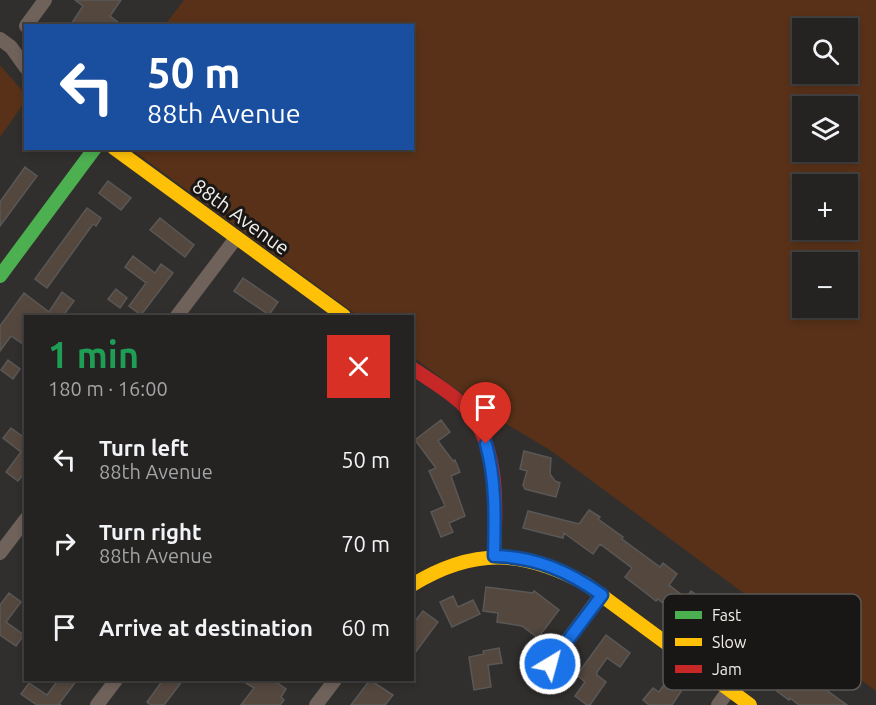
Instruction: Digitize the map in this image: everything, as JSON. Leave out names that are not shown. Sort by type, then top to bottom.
[{"type":"street","points":[[27,24],[45,0]]},
{"type":"street","points":[[24,28],[5,43],[24,66]]},
{"type":"street","points":[[0,276],[93,150]]},
{"type":"street","name":"88th Avenue","points":[[117,150],[343,315]]},
{"type":"street","points":[[178,315],[236,238]]},
{"type":"street","points":[[414,369],[467,409],[478,424],[492,464],[494,556]]},
{"type":"street","points":[[0,554],[24,522]]},
{"type":"street","points":[[414,584],[436,571],[457,563],[494,556],[526,559],[572,575],[663,641]]},
{"type":"street","points":[[537,681],[602,595]]},
{"type":"street","points":[[97,705],[115,681]]},
{"type":"street","points":[[316,705],[334,681]]},
{"type":"street","points":[[718,705],[729,690],[750,705]]},
{"type":"shaded area","points":[[184,0],[876,0],[876,691],[861,680],[861,594],[745,594],[550,450],[491,415],[414,358],[414,315],[357,315],[132,150],[414,150],[414,24],[166,24]]},
{"type":"shaded area","points":[[0,65],[24,93],[24,103],[0,137]]},
{"type":"building","points":[[75,0],[121,0],[110,16],[120,24],[71,24],[83,6]]},
{"type":"building","points":[[25,167],[37,176],[0,226],[0,202]]},
{"type":"building","points":[[108,181],[131,198],[121,210],[99,193]]},
{"type":"building","points":[[87,208],[101,218],[96,226],[93,224],[47,288],[35,279]]},
{"type":"building","points":[[160,218],[194,245],[185,257],[150,230]]},
{"type":"building","points":[[133,256],[155,273],[161,264],[173,273],[141,315],[129,306],[146,283],[125,267]]},
{"type":"building","points":[[243,278],[278,302],[269,315],[234,291]]},
{"type":"building","points":[[116,289],[127,298],[120,308],[108,299]]},
{"type":"building","points":[[62,292],[74,301],[64,315],[24,315],[24,345],[11,336],[0,351],[0,326],[24,293],[49,312]]},
{"type":"building","points":[[8,360],[20,369],[13,379],[1,370]]},
{"type":"building","points":[[441,420],[450,432],[438,441],[453,461],[455,460],[460,472],[451,476],[465,516],[449,523],[453,532],[441,537],[431,512],[445,506],[429,471],[436,468],[415,440]]},
{"type":"building","points":[[11,428],[24,438],[24,474],[18,481],[6,472],[21,452],[3,438]]},
{"type":"building","points":[[524,451],[551,458],[550,474],[555,481],[560,483],[556,497],[525,489],[523,485],[527,471],[520,469]]},
{"type":"building","points":[[589,510],[600,517],[598,519],[623,537],[622,539],[660,567],[663,563],[677,574],[669,585],[681,594],[663,594],[663,603],[658,599],[656,601],[625,577],[632,568],[600,544],[593,554],[564,533],[563,538],[523,528],[528,511],[579,524]]},
{"type":"building","points":[[486,587],[533,593],[534,591],[559,610],[538,638],[522,626],[497,622],[498,613],[483,611]]},
{"type":"building","points":[[9,593],[21,602],[6,622],[24,635],[16,646],[0,635],[0,605]]},
{"type":"building","points":[[453,596],[458,607],[473,600],[480,614],[452,627],[440,602]]},
{"type":"building","points":[[423,611],[438,622],[414,654],[414,622]]},
{"type":"building","points":[[606,635],[630,653],[620,667],[607,658],[597,672],[597,675],[606,682],[590,705],[587,705],[575,696],[585,682],[577,675]]},
{"type":"building","points":[[499,648],[502,663],[488,665],[491,687],[474,690],[469,657]]},
{"type":"building","points":[[57,681],[76,681],[59,704],[61,705],[37,705],[21,694],[29,683],[47,695]]},
{"type":"building","points":[[162,681],[182,681],[164,705],[151,705],[147,702]]},
{"type":"building","points":[[243,681],[274,681],[286,689],[281,697],[284,700],[280,705],[241,705],[254,688]]},
{"type":"building","points":[[369,681],[393,695],[385,705],[351,705]]},
{"type":"building","points":[[663,686],[663,690],[682,690],[672,705],[649,705],[643,700],[653,688],[659,692]]},
{"type":"building","points":[[776,690],[826,690],[847,705],[799,705],[790,698],[789,700]]},
{"type":"traffic: fast","points":[[0,276],[94,150]]},
{"type":"traffic: slow","points":[[117,150],[343,315]]},
{"type":"traffic: slow","points":[[414,584],[456,564],[478,559],[520,559],[541,564],[586,584],[663,641]]},
{"type":"traffic: slow","points":[[730,690],[750,705]]},
{"type":"traffic: jam","points":[[414,369],[461,403],[474,419],[483,436],[490,455],[495,495],[494,556]]},
{"type":"route","points":[[486,444],[492,464],[494,491],[494,556],[526,559],[557,568],[602,595],[550,664]]}]
